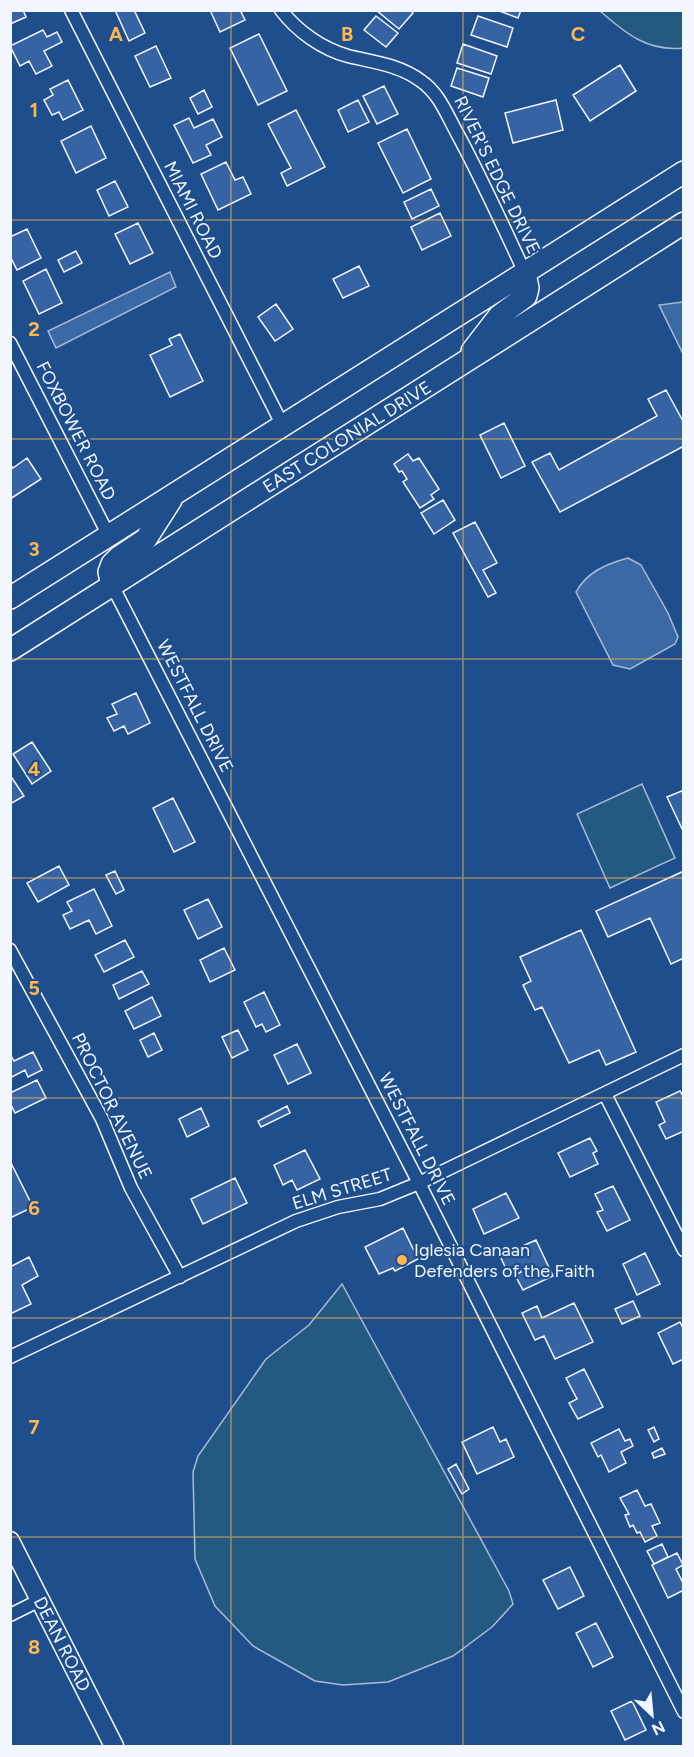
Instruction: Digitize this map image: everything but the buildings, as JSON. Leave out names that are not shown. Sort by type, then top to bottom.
[{"type":"highway","points":[[10,598],[684,172]]},
{"type":"highway","name":"EAST COLONIAL DRIVE","points":[[10,650],[684,223]]},
{"type":"highway","points":[[462,364],[499,316],[526,296],[528,288],[525,273]]},
{"type":"highway","points":[[112,585],[109,572],[112,564],[146,539],[175,495]]},
{"type":"main road","name":"DEAN ROAD","points":[[10,1541],[114,1746]]},
{"type":"street","name":"MIAMI ROAD","points":[[71,10],[283,426]]},
{"type":"street","name":"RIVER'S EDGE DRIVE","points":[[281,10],[289,21],[324,47],[345,55],[403,70],[422,81],[437,97],[477,169],[525,273]]},
{"type":"street","name":"FOXBOWER ROAD","points":[[10,343],[109,536]]},
{"type":"street","name":"WESTFALL DRIVE","points":[[112,585],[419,1183],[684,1712]]},
{"type":"street","name":"PROCTOR AVENUE","points":[[10,950],[102,1119],[131,1188],[180,1277]]},
{"type":"street","name":"ELM STREET","points":[[10,1357],[296,1221],[338,1207],[380,1198],[419,1183],[684,1055]]},
{"type":"street","points":[[605,1094],[684,1250]]},
{"type":"street","points":[[10,1616],[40,1600]]},
{"type":"shaded area","points":[[600,11],[683,11],[683,48],[648,44],[619,27]]},
{"type":"shaded area","points":[[170,272],[176,287],[56,348],[48,331]]},
{"type":"shaded area","points":[[684,302],[683,354],[659,305]]},
{"type":"shaded area","points":[[628,558],[641,565],[668,613],[678,637],[675,644],[630,669],[613,665],[576,592],[591,574]]},
{"type":"shaded area","points":[[642,784],[675,858],[610,888],[577,814]]},
{"type":"shaded area","points":[[342,1284],[509,1591],[513,1604],[492,1627],[453,1656],[388,1682],[343,1685],[315,1681],[253,1646],[215,1606],[195,1559],[193,1472],[198,1456],[266,1359],[309,1325]]},
{"type":"place","name":"Iglesia Canaan Defenders of the Faith","points":[[402,1260]]}]
